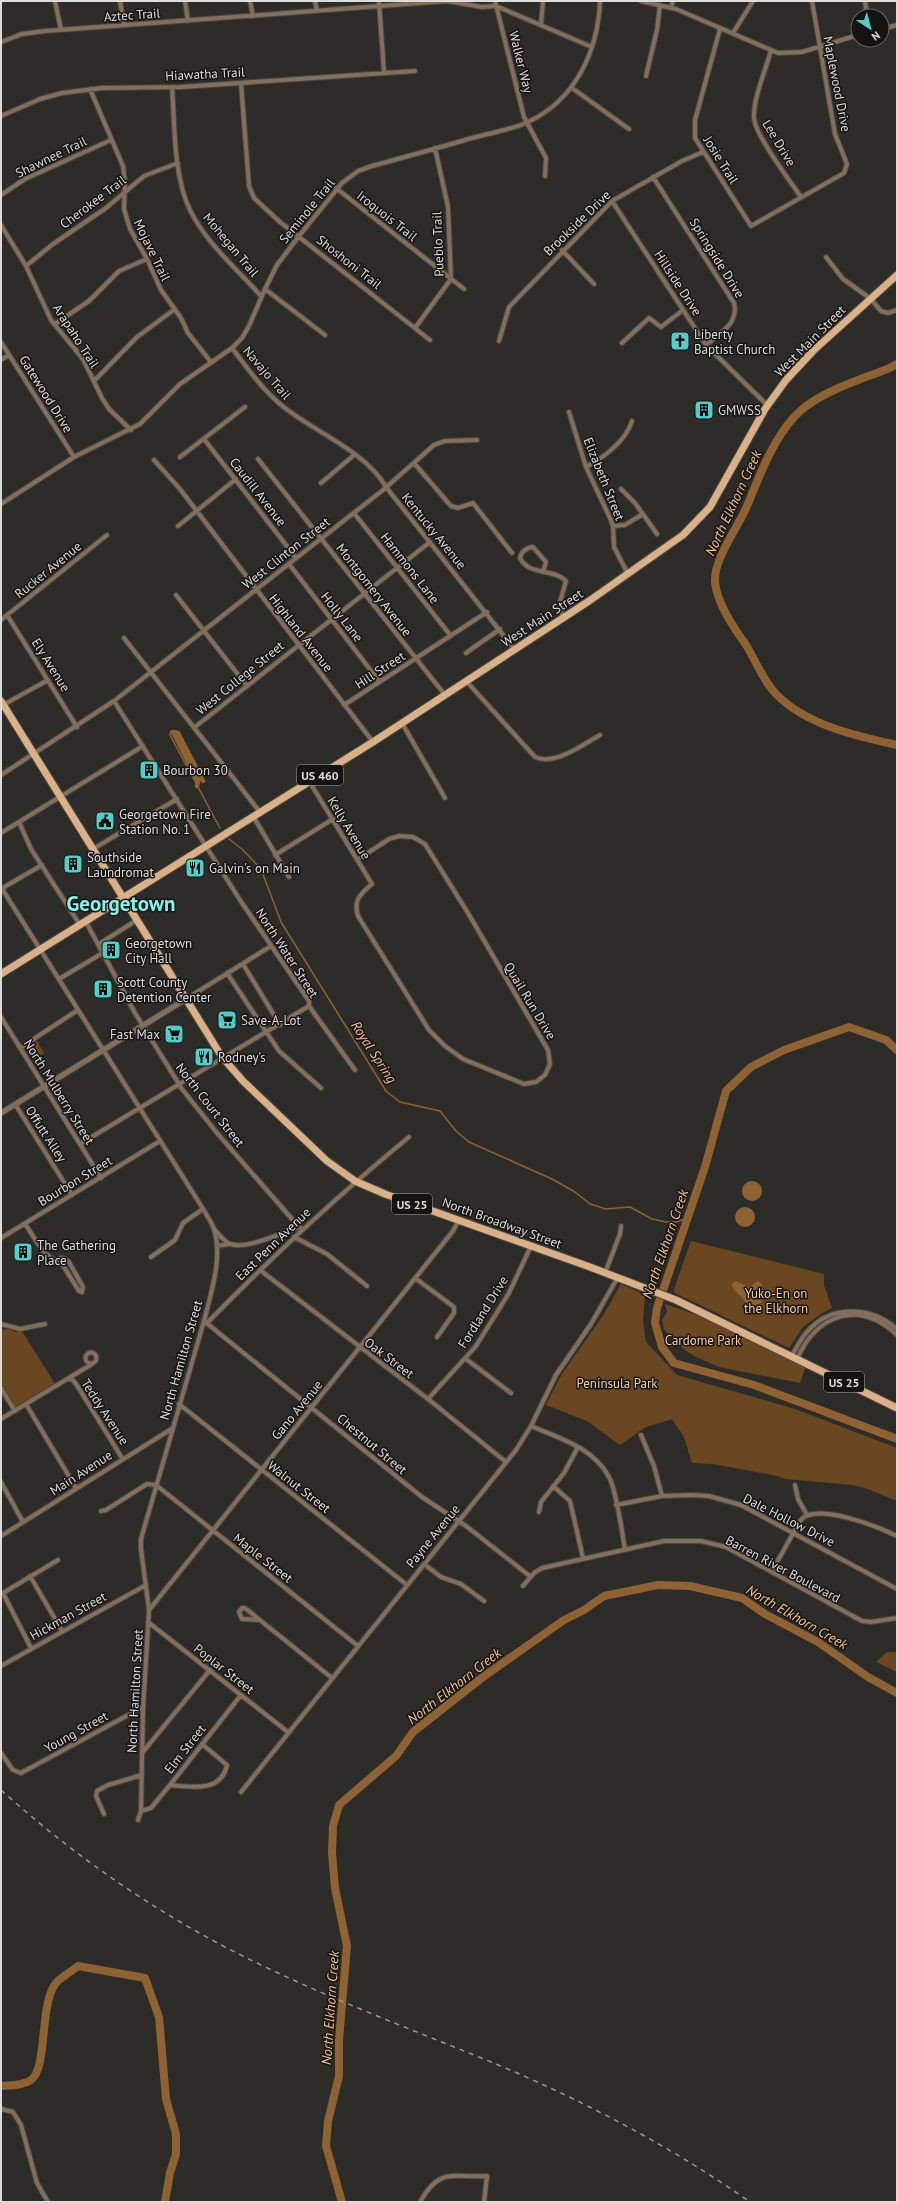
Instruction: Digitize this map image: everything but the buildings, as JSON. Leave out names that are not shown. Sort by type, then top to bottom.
[{"type":"main road","name":"West Main Street","points":[[123,898],[467,682],[628,574],[683,535],[704,515],[720,490],[767,405],[804,360],[897,275]]},
{"type":"main road","name":"US 25","points":[[2,704],[186,998]]},
{"type":"main road","name":"US 460","points":[[1,974],[123,898]]},
{"type":"main road","name":"North Broadway Street","points":[[186,998],[223,1059],[243,1081],[327,1161],[355,1181],[385,1194],[676,1300],[794,1358]]},
{"type":"main road","name":"US 25","points":[[794,1358],[897,1408]]},
{"type":"street","points":[[55,1],[61,30]]},
{"type":"street","points":[[120,1],[124,25]]},
{"type":"street","points":[[185,1],[188,21]]},
{"type":"street","points":[[250,1],[253,16]]},
{"type":"street","points":[[315,1],[317,11]]},
{"type":"street","points":[[379,1],[384,73]]},
{"type":"street","name":"Aztec Trail","points":[[2,42],[26,33],[447,1],[482,7],[496,6],[592,47]]},
{"type":"street","name":"Walker Way","points":[[495,1],[526,123],[545,155],[547,165],[545,176]]},
{"type":"street","points":[[541,25],[543,1]]},
{"type":"street","name":"Seminole Trail","points":[[1,504],[74,457],[131,430],[152,415],[180,384],[232,348],[242,338],[249,326],[261,296],[277,265],[336,188],[358,171],[526,123],[550,110],[572,88],[592,47],[599,23],[600,1]]},
{"type":"street","points":[[641,1],[671,8],[771,50],[783,53],[802,52],[850,37]]},
{"type":"street","points":[[671,8],[673,1]]},
{"type":"street","points":[[733,33],[753,1]]},
{"type":"street","name":"Maplewood Drive","points":[[801,197],[844,173],[847,169],[847,164],[835,134],[812,1]]},
{"type":"street","points":[[646,76],[655,37],[660,5]]},
{"type":"street","name":"Josie Trail","points":[[720,29],[695,120],[695,138],[751,226],[801,197]]},
{"type":"street","points":[[1,36],[2,42]]},
{"type":"street","name":"Lee Drive","points":[[771,50],[755,107],[754,120],[762,139],[801,197]]},
{"type":"street","name":"Hiawatha Trail","points":[[1,116],[40,99],[62,93],[90,89],[172,87],[415,71]]},
{"type":"street","name":"Shoshoni Trail","points":[[241,83],[251,192],[254,198],[299,236],[430,340]]},
{"type":"street","name":"Mohegan Trail","points":[[172,87],[178,163],[184,194],[189,209],[215,246],[261,296]]},
{"type":"street","points":[[572,88],[629,129]]},
{"type":"street","name":"Mojave Trail","points":[[90,89],[123,166],[125,192],[124,209],[126,220],[147,259],[161,290],[175,309],[188,333],[211,362]]},
{"type":"street","name":"Shawnee Trail","points":[[1,195],[25,180],[112,140]]},
{"type":"street","name":"Pueblo Trail","points":[[415,328],[451,279],[448,207],[435,148]]},
{"type":"street","name":"Brookside Drive","points":[[499,341],[509,306],[562,250],[612,201],[653,177],[703,152]]},
{"type":"street","name":"Cherokee Trail","points":[[26,266],[53,244],[95,217],[149,173],[178,163]]},
{"type":"street","name":"Springside Drive","points":[[653,177],[734,303],[736,314],[734,320],[706,345]]},
{"type":"street","name":"Iroquois Trail","points":[[336,188],[464,289]]},
{"type":"street","name":"Hillside Drive","points":[[612,201],[706,345],[767,405]]},
{"type":"street","name":"Arapaho Trail","points":[[1,226],[26,266],[55,324],[83,359],[109,409],[131,430]]},
{"type":"street","points":[[562,250],[594,284]]},
{"type":"street","points":[[826,257],[843,279],[871,299],[881,311],[888,313],[897,310]]},
{"type":"street","points":[[55,324],[89,301],[119,272],[147,259]]},
{"type":"street","name":"Mohegan Trail","points":[[265,289],[325,335]]},
{"type":"street","points":[[94,381],[137,337],[175,309]]},
{"type":"street","points":[[622,343],[649,318],[661,327],[683,310]]},
{"type":"street","name":"Gatewood Drive","points":[[1,342],[74,457]]},
{"type":"street","name":"Navajo Trail","points":[[232,348],[278,403],[326,437]]},
{"type":"street","points":[[1,360],[9,355]]},
{"type":"street","points":[[180,457],[245,407]]},
{"type":"street","name":"Elizabeth Street","points":[[569,412],[586,467],[613,526],[614,547],[628,574]]},
{"type":"street","points":[[586,467],[605,454],[629,430],[632,421]]},
{"type":"street","name":"Kentucky Avenue","points":[[326,437],[365,462],[380,476],[386,487],[487,612],[515,650]]},
{"type":"street","name":"Caudill Avenue","points":[[204,439],[296,558]]},
{"type":"street","name":"West Clinton Street","points":[[1,775],[114,701],[354,513],[438,443],[477,440]]},
{"type":"street","points":[[321,483],[354,455]]},
{"type":"street","name":"Montgomery Avenue","points":[[258,459],[445,695]]},
{"type":"street","name":"Highland Avenue","points":[[154,460],[180,489],[255,590],[373,742]]},
{"type":"street","points":[[414,463],[451,506],[458,508],[472,503],[512,553]]},
{"type":"street","points":[[178,526],[236,479]]},
{"type":"street","points":[[621,489],[643,514],[657,534]]},
{"type":"street","name":"Hammons Lane","points":[[354,513],[451,636]]},
{"type":"street","points":[[613,526],[625,525],[643,514]]},
{"type":"street","name":"Rucker Avenue","points":[[1,620],[107,535]]},
{"type":"street","name":"West College Street","points":[[195,726],[430,542]]},
{"type":"street","points":[[543,572],[546,562],[533,547],[528,547],[521,554],[522,562],[531,569],[562,577],[566,580],[558,609],[564,616]]},
{"type":"street","name":"Holly Lane","points":[[289,564],[379,681]]},
{"type":"street","points":[[176,595],[247,686]]},
{"type":"street","name":"Hill Street","points":[[344,705],[487,612]]},
{"type":"street","name":"Ely Avenue","points":[[7,615],[77,726]]},
{"type":"street","points":[[466,653],[500,629]]},
{"type":"street","points":[[124,638],[195,726],[260,812]]},
{"type":"street","points":[[2,704],[48,680]]},
{"type":"street","points":[[467,682],[502,723],[535,757],[540,760],[557,758],[600,736]]},
{"type":"street","name":"North Water Street","points":[[114,701],[271,946],[309,1001],[309,1006],[355,1070]]},
{"type":"street","points":[[402,723],[444,798]]},
{"type":"street","points":[[1,833],[59,796],[143,746]]},
{"type":"street","name":"Kelly Avenue","points":[[310,781],[372,884]]},
{"type":"street","points":[[93,849],[177,799]]},
{"type":"street","points":[[253,816],[289,877]]},
{"type":"street","points":[[275,855],[333,819]]},
{"type":"street","name":"North Court Street","points":[[19,822],[31,849],[99,944],[101,954],[142,1026],[179,1085],[217,1133],[299,1227]]},
{"type":"street","name":"Quail Run Drive","points":[[357,860],[389,839],[399,836],[413,837],[425,844],[468,913],[548,1050],[550,1064],[541,1078],[536,1082],[524,1084],[476,1066],[445,1046],[429,1030],[358,916],[356,900],[362,892],[372,884]]},
{"type":"street","points":[[2,890],[6,886],[42,865]]},
{"type":"street","name":"North Hamilton Street","points":[[2,890],[214,1228],[217,1246],[206,1322],[179,1404],[141,1538],[149,1610],[143,1707],[142,1811],[138,1820]]},
{"type":"street","points":[[99,944],[137,920]]},
{"type":"street","points":[[1,1113],[271,946]]},
{"type":"street","points":[[59,979],[101,954]]},
{"type":"street","points":[[243,964],[280,1025]]},
{"type":"street","points":[[227,974],[279,1051],[321,1088]]},
{"type":"street","points":[[80,1144],[280,1025],[309,1006]]},
{"type":"street","points":[[20,1048],[78,1010]]},
{"type":"street","name":"North Mulberry Street","points":[[1,1017],[100,1178]]},
{"type":"street","name":"Offutt Alley","points":[[15,1104],[72,1195]]},
{"type":"street","name":"East Penn Avenue","points":[[206,1322],[294,1237],[355,1181],[409,1137]]},
{"type":"street","name":"Bourbon Street","points":[[1,1238],[160,1141]]},
{"type":"street","points":[[151,1257],[174,1240],[183,1223],[203,1210]]},
{"type":"street","name":"Gano Avenue","points":[[149,1610],[453,1231],[459,1220]]},
{"type":"street","points":[[26,1224],[46,1256],[53,1260],[64,1258],[69,1262],[83,1287],[82,1292],[79,1291],[62,1264],[57,1260]]},
{"type":"street","points":[[217,1246],[257,1241],[307,1225]]},
{"type":"street","points":[[605,1273],[620,1234],[621,1226]]},
{"type":"street","points":[[214,1228],[230,1244]]},
{"type":"street","points":[[294,1237],[327,1254],[367,1286]]},
{"type":"street","name":"Fordland Drive","points":[[428,1399],[448,1374],[466,1359],[509,1293],[531,1246]]},
{"type":"street","name":"Oak Street","points":[[260,1270],[359,1348],[428,1399],[506,1462]]},
{"type":"street","points":[[415,1278],[454,1307],[454,1313],[437,1338]]},
{"type":"street","name":"Payne Avenue","points":[[242,1792],[288,1732],[506,1462],[531,1426],[550,1386],[591,1324],[618,1278]]},
{"type":"street","points":[[794,1358],[806,1332],[817,1323],[836,1313],[852,1310],[874,1314],[886,1320],[897,1329]]},
{"type":"street","points":[[794,1358],[811,1334],[822,1325],[837,1317],[852,1315],[870,1318],[887,1326],[897,1334]]},
{"type":"street","name":"Chestnut Street","points":[[206,1322],[312,1407],[371,1457],[422,1497],[458,1521],[531,1577]]},
{"type":"street","points":[[1,1324],[20,1329],[45,1324]]},
{"type":"street","points":[[466,1359],[511,1393]]},
{"type":"street","points":[[1,1419],[92,1364]]},
{"type":"street","name":"Teddy Avenue","points":[[69,1379],[73,1380],[78,1387],[122,1458]]},
{"type":"street","points":[[1,1388],[15,1411]]},
{"type":"street","points":[[26,1404],[76,1488]]},
{"type":"street","name":"Walnut Street","points":[[179,1404],[407,1585]]},
{"type":"street","points":[[531,1426],[578,1447],[591,1455],[606,1471],[610,1478],[626,1550]]},
{"type":"street","name":"Main Avenue","points":[[1,1536],[122,1458],[173,1428]]},
{"type":"street","points":[[641,1435],[654,1466],[662,1496]]},
{"type":"street","points":[[539,1512],[541,1502],[569,1465],[578,1447]]},
{"type":"street","points":[[1,1482],[23,1522]]},
{"type":"street","points":[[101,1511],[106,1510],[147,1484],[156,1485]]},
{"type":"street","name":"Maple Street","points":[[156,1485],[358,1646]]},
{"type":"street","points":[[795,1485],[798,1500],[807,1515]]},
{"type":"street","points":[[553,1486],[570,1501],[583,1558]]},
{"type":"street","name":"Dale Hollow Drive","points":[[616,1505],[662,1496],[691,1494],[709,1496],[741,1505],[794,1532],[897,1589]]},
{"type":"street","points":[[772,1572],[800,1521],[807,1515],[826,1513],[884,1530],[897,1536]]},
{"type":"street","name":"Barren River Boulevard","points":[[523,1586],[542,1568],[664,1541],[701,1541],[726,1547],[862,1621],[871,1622],[897,1618]]},
{"type":"street","points":[[31,1648],[2,1593],[58,1560]]},
{"type":"street","points":[[424,1564],[442,1577],[461,1584],[484,1601]]},
{"type":"street","points":[[30,1576],[62,1631]]},
{"type":"street","name":"Hickman Street","points":[[1,1666],[146,1584]]},
{"type":"street","points":[[259,1620],[242,1619],[239,1612],[244,1608],[332,1678]]},
{"type":"street","name":"Poplar Street","points":[[148,1622],[288,1732]]},
{"type":"street","points":[[142,1754],[210,1670]]},
{"type":"street","name":"Elm Street","points":[[142,1811],[151,1808],[241,1695]]},
{"type":"street","name":"Young Street","points":[[1,1753],[6,1761],[17,1772],[28,1770],[143,1707]]},
{"type":"street","points":[[170,1785],[207,1787],[214,1784],[219,1778],[227,1765],[202,1744]]},
{"type":"street","points":[[104,1814],[96,1796],[97,1791],[108,1785],[142,1775]]},
{"type":"street","points":[[1,2109],[13,2112],[21,2125],[37,2183],[48,2202]]},
{"type":"street","points":[[420,2202],[425,2193],[437,2180],[449,2175],[461,2174],[487,2176],[484,2202]]},
{"type":"green space","points":[[37,1041],[44,1053],[33,1060],[26,1048]]},
{"type":"green space","name":"Yuko-En on the Elkhorn","points":[[691,1241],[824,1274],[824,1285],[832,1308],[822,1313],[803,1327],[789,1348],[673,1292]]},
{"type":"green space","name":"Peninsula Park","points":[[621,1284],[645,1295],[643,1322],[646,1342],[677,1375],[795,1409],[897,1448],[897,1501],[865,1488],[852,1485],[786,1479],[778,1476],[713,1464],[692,1463],[684,1437],[672,1419],[646,1427],[620,1445],[587,1421],[546,1405],[562,1374],[604,1314]]},
{"type":"green space","name":"Cardome Park","points":[[665,1304],[694,1314],[806,1366],[800,1383],[719,1367],[694,1356],[674,1342],[664,1329],[662,1320],[667,1312]]},
{"type":"green space","points":[[10,1329],[14,1332],[22,1331],[55,1384],[11,1409],[1,1395],[1,1330]]},
{"type":"green space","points":[[887,1652],[897,1652],[897,1672],[876,1662]]},
{"type":"shaded area","points":[[752,1181],[759,1184],[762,1191],[759,1198],[752,1201],[745,1198],[742,1191],[745,1184]]},
{"type":"shaded area","points":[[745,1207],[752,1210],[755,1217],[752,1224],[745,1227],[738,1224],[735,1217],[738,1210]]},
{"type":"shaded area","points":[[736,1281],[749,1287],[758,1281],[762,1284],[759,1290],[762,1302],[751,1308],[733,1288],[732,1284]]},
{"type":"waterway","name":"North Elkhorn Creek","points":[[897,364],[833,390],[816,399],[795,416],[773,447],[743,515],[722,554],[715,574],[715,583],[719,600],[727,616],[746,645],[767,683],[776,694],[788,705],[802,714],[832,728],[865,738],[897,745]]},
{"type":"waterway","name":"Royal Spring","points":[[171,731],[170,735],[220,828]]},
{"type":"waterway","name":"Royal Spring","points":[[197,786],[198,781],[173,732],[178,733],[203,781]]},
{"type":"waterway","name":"Royal Spring","points":[[229,839],[242,849],[261,869],[281,922],[386,1091],[400,1102],[440,1111],[456,1131],[469,1142],[552,1179],[575,1192],[590,1204],[606,1209],[630,1207],[652,1219],[666,1222],[676,1222],[688,1218]]},
{"type":"waterway","name":"North Elkhorn Creek","points":[[897,1050],[886,1040],[849,1027],[784,1050],[751,1067],[726,1091],[705,1167],[657,1308],[655,1323],[662,1347],[674,1363],[754,1385],[897,1439]]},
{"type":"waterway","name":"North Elkhorn Creek","points":[[342,2202],[326,2146],[328,2121],[339,2076],[339,2040],[347,1946],[335,1888],[332,1853],[333,1826],[339,1805],[396,1756],[413,1732],[483,1677],[564,1620],[584,1610],[604,1596],[658,1585],[690,1586],[742,1598],[765,1614],[818,1642],[868,1677],[897,1693]]},
{"type":"waterway","name":"North Elkhorn Creek","points":[[1,2086],[24,2083],[31,2080],[36,2073],[40,2063],[47,2005],[56,1983],[63,1977],[78,1966],[145,1978],[159,2017],[166,2099],[176,2134],[176,2154],[170,2173],[165,2202]]},
{"type":"railway","points":[[1,1790],[54,1835],[109,1876],[167,1914],[227,1948],[293,1980],[562,2093],[659,2144],[690,2162],[750,2202]]},
{"type":"place","name":"Liberty Baptist Church","points":[[680,341]]},
{"type":"place","name":"GMWSS","points":[[704,410]]},
{"type":"place","name":"Bourbon 30","points":[[149,770]]},
{"type":"place","name":"Georgetown Fire Station No. 1","points":[[105,821]]},
{"type":"place","name":"Southside Laundromat","points":[[73,864]]},
{"type":"place","name":"Galvin's on Main","points":[[195,868]]},
{"type":"place","name":"Georgetown City Hall","points":[[111,950]]},
{"type":"place","name":"Scott County Detention Center","points":[[103,989]]},
{"type":"place","name":"Save-A-Lot","points":[[227,1020]]},
{"type":"place","name":"Fast Max","points":[[174,1034]]},
{"type":"place","name":"Rodney’s","points":[[204,1057]]},
{"type":"place","name":"The Gathering Place","points":[[23,1252]]},
{"type":"district","name":"Georgetown","points":[[121,903]]}]
